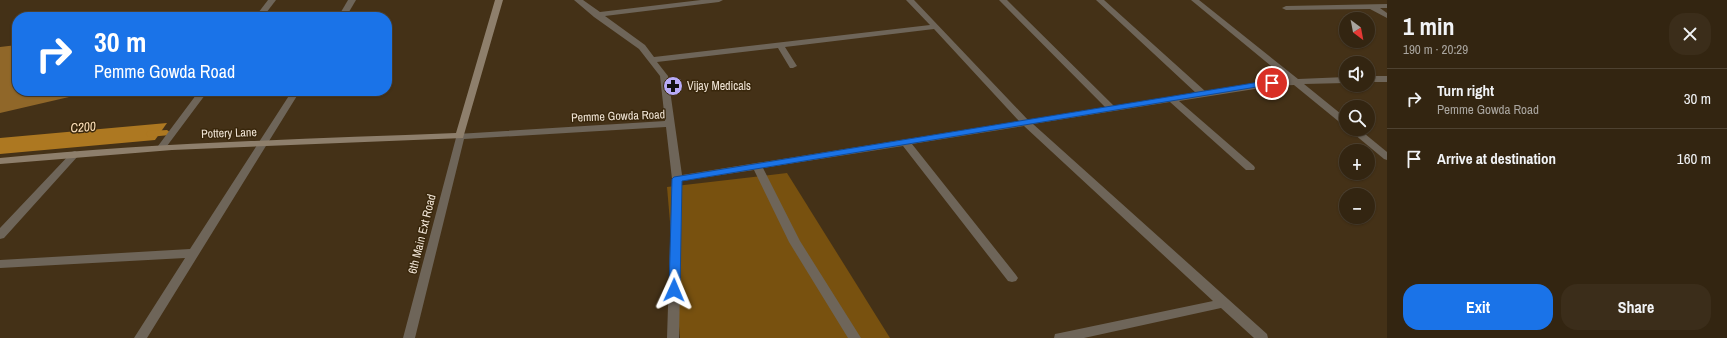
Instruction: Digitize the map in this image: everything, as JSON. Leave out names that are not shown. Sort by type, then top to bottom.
[{"type":"street","points":[[263,12],[272,0]]},
{"type":"street","points":[[345,12],[352,0]]},
{"type":"street","points":[[460,136],[499,0]]},
{"type":"street","points":[[578,0],[642,47],[664,76],[670,124]]},
{"type":"street","points":[[598,14],[719,0]]},
{"type":"street","points":[[910,0],[934,27],[1026,122],[1262,338]]},
{"type":"street","points":[[1003,0],[1111,108]]},
{"type":"street","points":[[1100,0],[1203,94]]},
{"type":"street","points":[[1195,0],[1339,117]]},
{"type":"street","points":[[1319,0],[1330,7]]},
{"type":"street","points":[[1371,6],[1387,16]]},
{"type":"street","points":[[1286,8],[1387,6]]},
{"type":"street","points":[[651,60],[934,27]]},
{"type":"street","points":[[780,45],[793,66]]},
{"type":"street","points":[[1375,80],[1387,79]]},
{"type":"street","points":[[677,179],[1272,83],[1339,80]]},
{"type":"street","points":[[161,148],[200,96]]},
{"type":"street","points":[[140,338],[293,96]]},
{"type":"street","points":[[1171,99],[1250,168]]},
{"type":"street","name":"Pemme Gowda Road","points":[[460,136],[670,124],[677,179],[673,338]]},
{"type":"street","name":"Pottery Lane","points":[[0,161],[161,148],[460,136]]},
{"type":"street","name":"6th Main Ext Road","points":[[409,338],[460,136]]},
{"type":"street","points":[[1362,136],[1387,157]]},
{"type":"street","points":[[905,142],[1012,278]]},
{"type":"street","points":[[0,236],[75,154]]},
{"type":"street","points":[[757,166],[795,242],[855,338]]},
{"type":"street","points":[[0,264],[194,253]]},
{"type":"street","points":[[1060,338],[1224,303]]},
{"type":"shaded area","points":[[12,46],[12,96],[71,96],[0,113],[0,47]]},
{"type":"shaded area","points":[[167,123],[155,140],[0,154],[0,138]]},
{"type":"shaded area","points":[[787,173],[890,338],[680,338],[667,187]]},
{"type":"waterway","name":"C200","points":[[149,134],[167,133]]},
{"type":"place","name":"Vijay Medicals","points":[[673,86]]},
{"type":"route","points":[[674,290],[677,179],[1272,83]]}]
